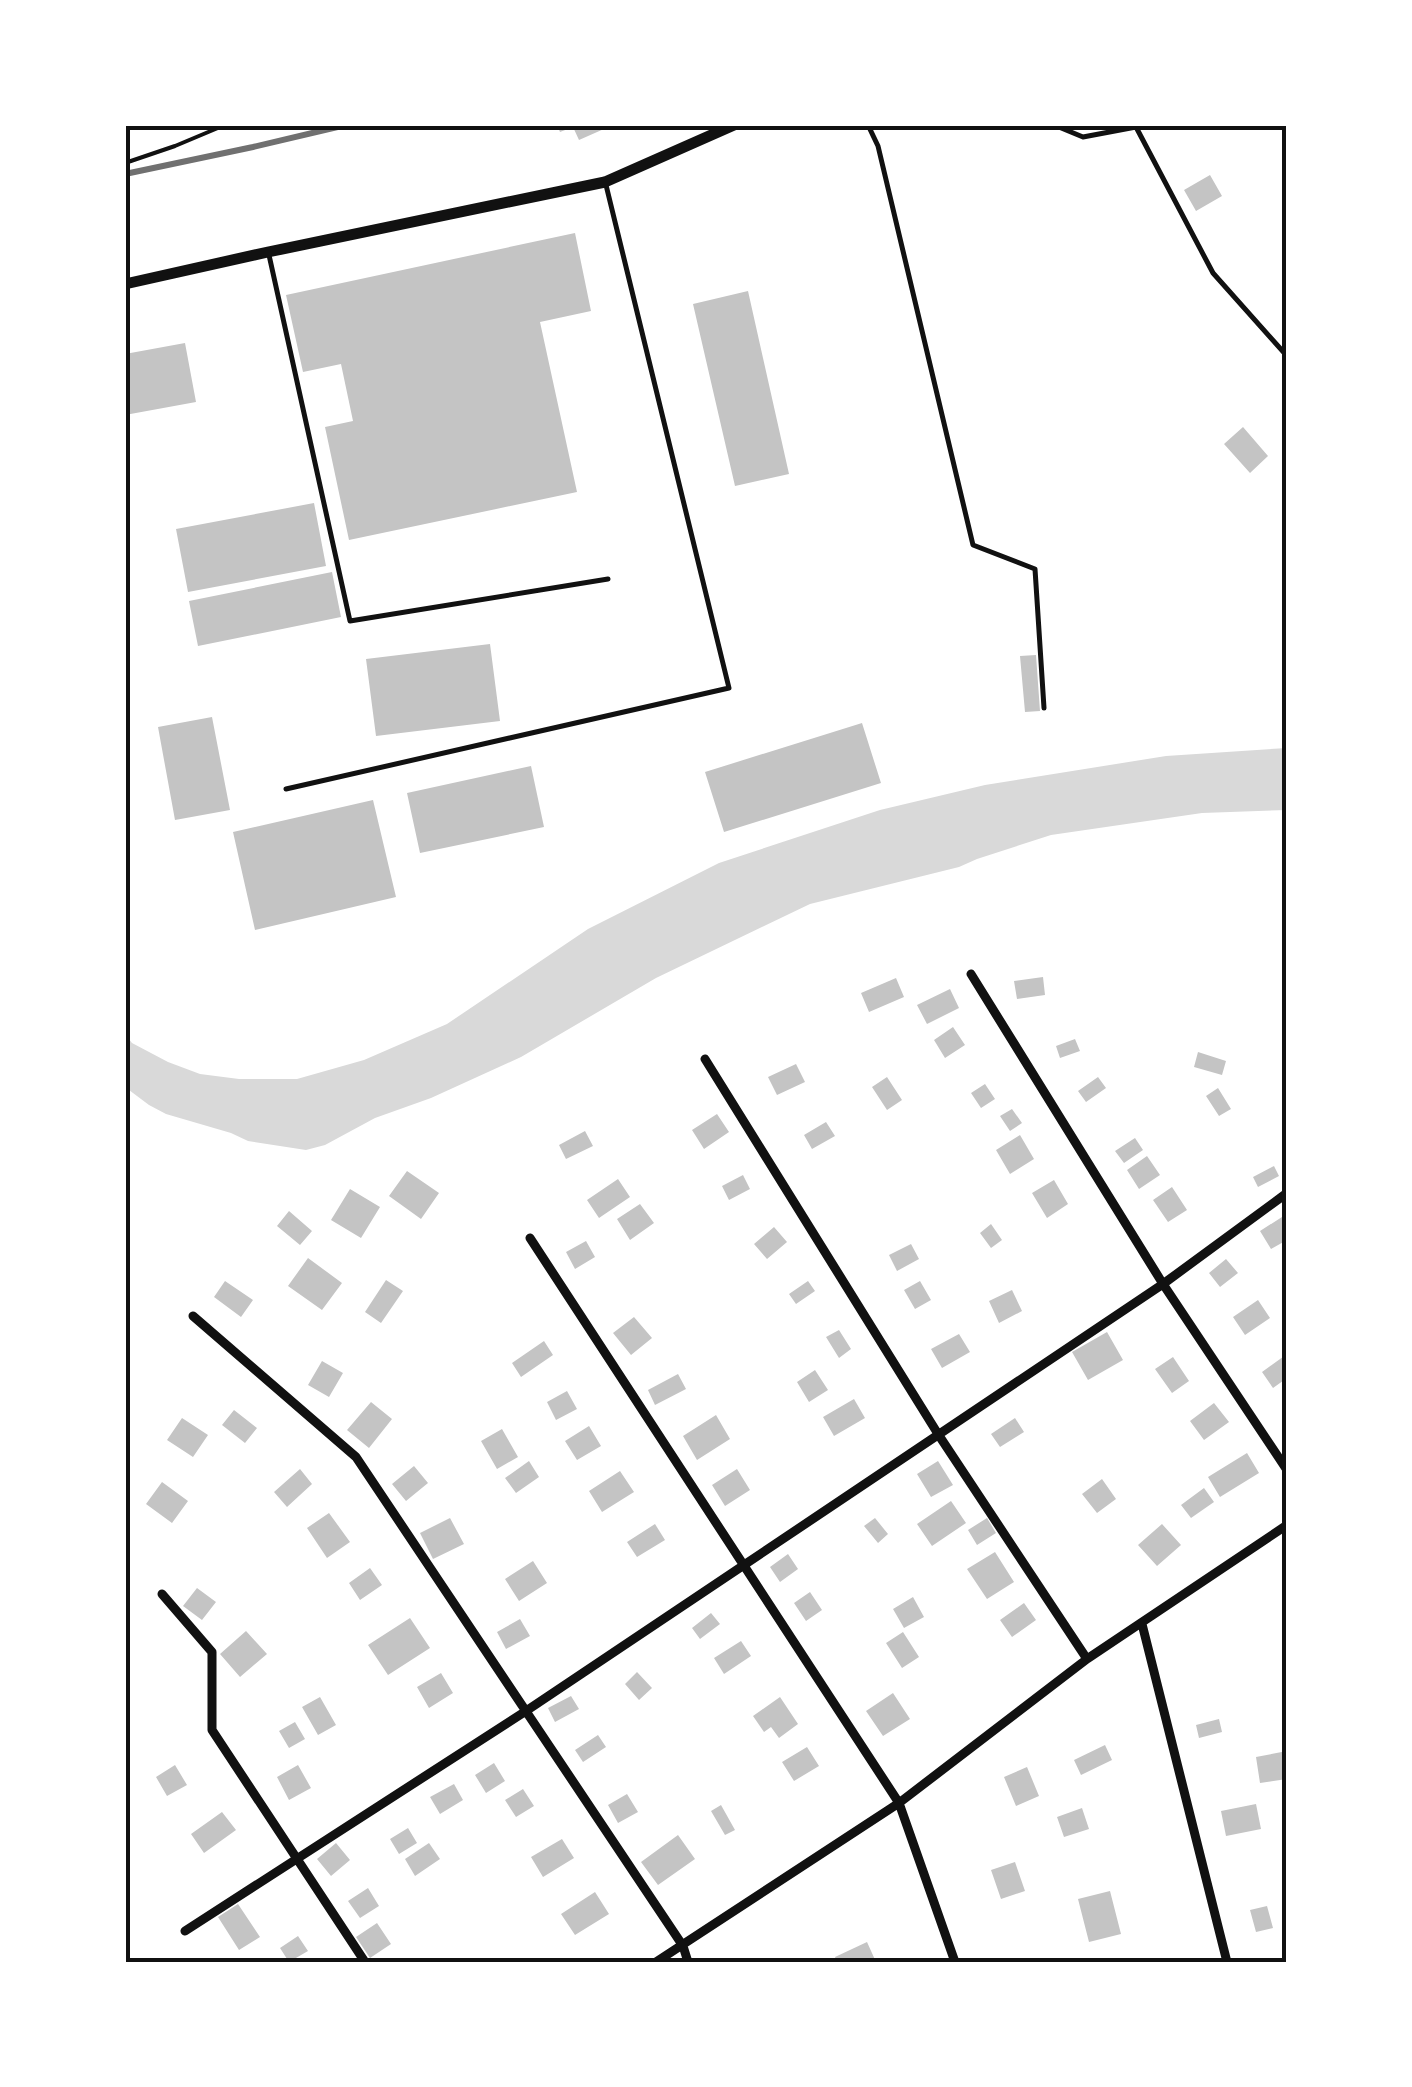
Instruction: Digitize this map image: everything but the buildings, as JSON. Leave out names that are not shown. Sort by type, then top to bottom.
[{"type":"street","points":[[125,284],[605,182],[734,125]]},
{"type":"street","points":[[971,974],[1163,1284],[1287,1470]]},
{"type":"street","points":[[704,1059],[938,1434],[1087,1659]]},
{"type":"street","points":[[185,1931],[526,1711],[1163,1284],[1287,1193]]},
{"type":"street","points":[[530,1238],[899,1803],[955,1962]]},
{"type":"street","points":[[193,1316],[356,1457],[683,1946],[688,1962]]},
{"type":"street","points":[[656,1962],[899,1803],[1087,1659],[1287,1526]]},
{"type":"street","points":[[162,1594],[212,1652],[212,1730],[365,1962]]},
{"type":"street","points":[[1142,1624],[1227,1962]]},
{"type":"lane","points":[[868,125],[878,146],[974,545],[1035,569],[1044,708]]},
{"type":"lane","points":[[1054,125],[1084,137],[1136,127],[1213,274],[1287,356]]},
{"type":"lane","points":[[286,789],[728,688],[605,182]]},
{"type":"lane","points":[[268,252],[350,621],[608,579]]},
{"type":"path","points":[[125,163],[225,125]]},
{"type":"path","points":[[250,125],[265,125]]},
{"type":"shaded area","points":[[1287,748],[1287,810],[1202,813],[1051,835],[959,867],[810,904],[656,978],[521,1057],[431,1098],[375,1118],[325,1145],[306,1150],[248,1141],[166,1114],[125,1087],[125,1034],[132,1043],[168,1062],[200,1074],[239,1079],[297,1079],[364,1060],[447,1024],[588,929],[719,863],[880,810],[985,785],[1166,756]]},
{"type":"railway","points":[[125,174],[346,125]]}]
